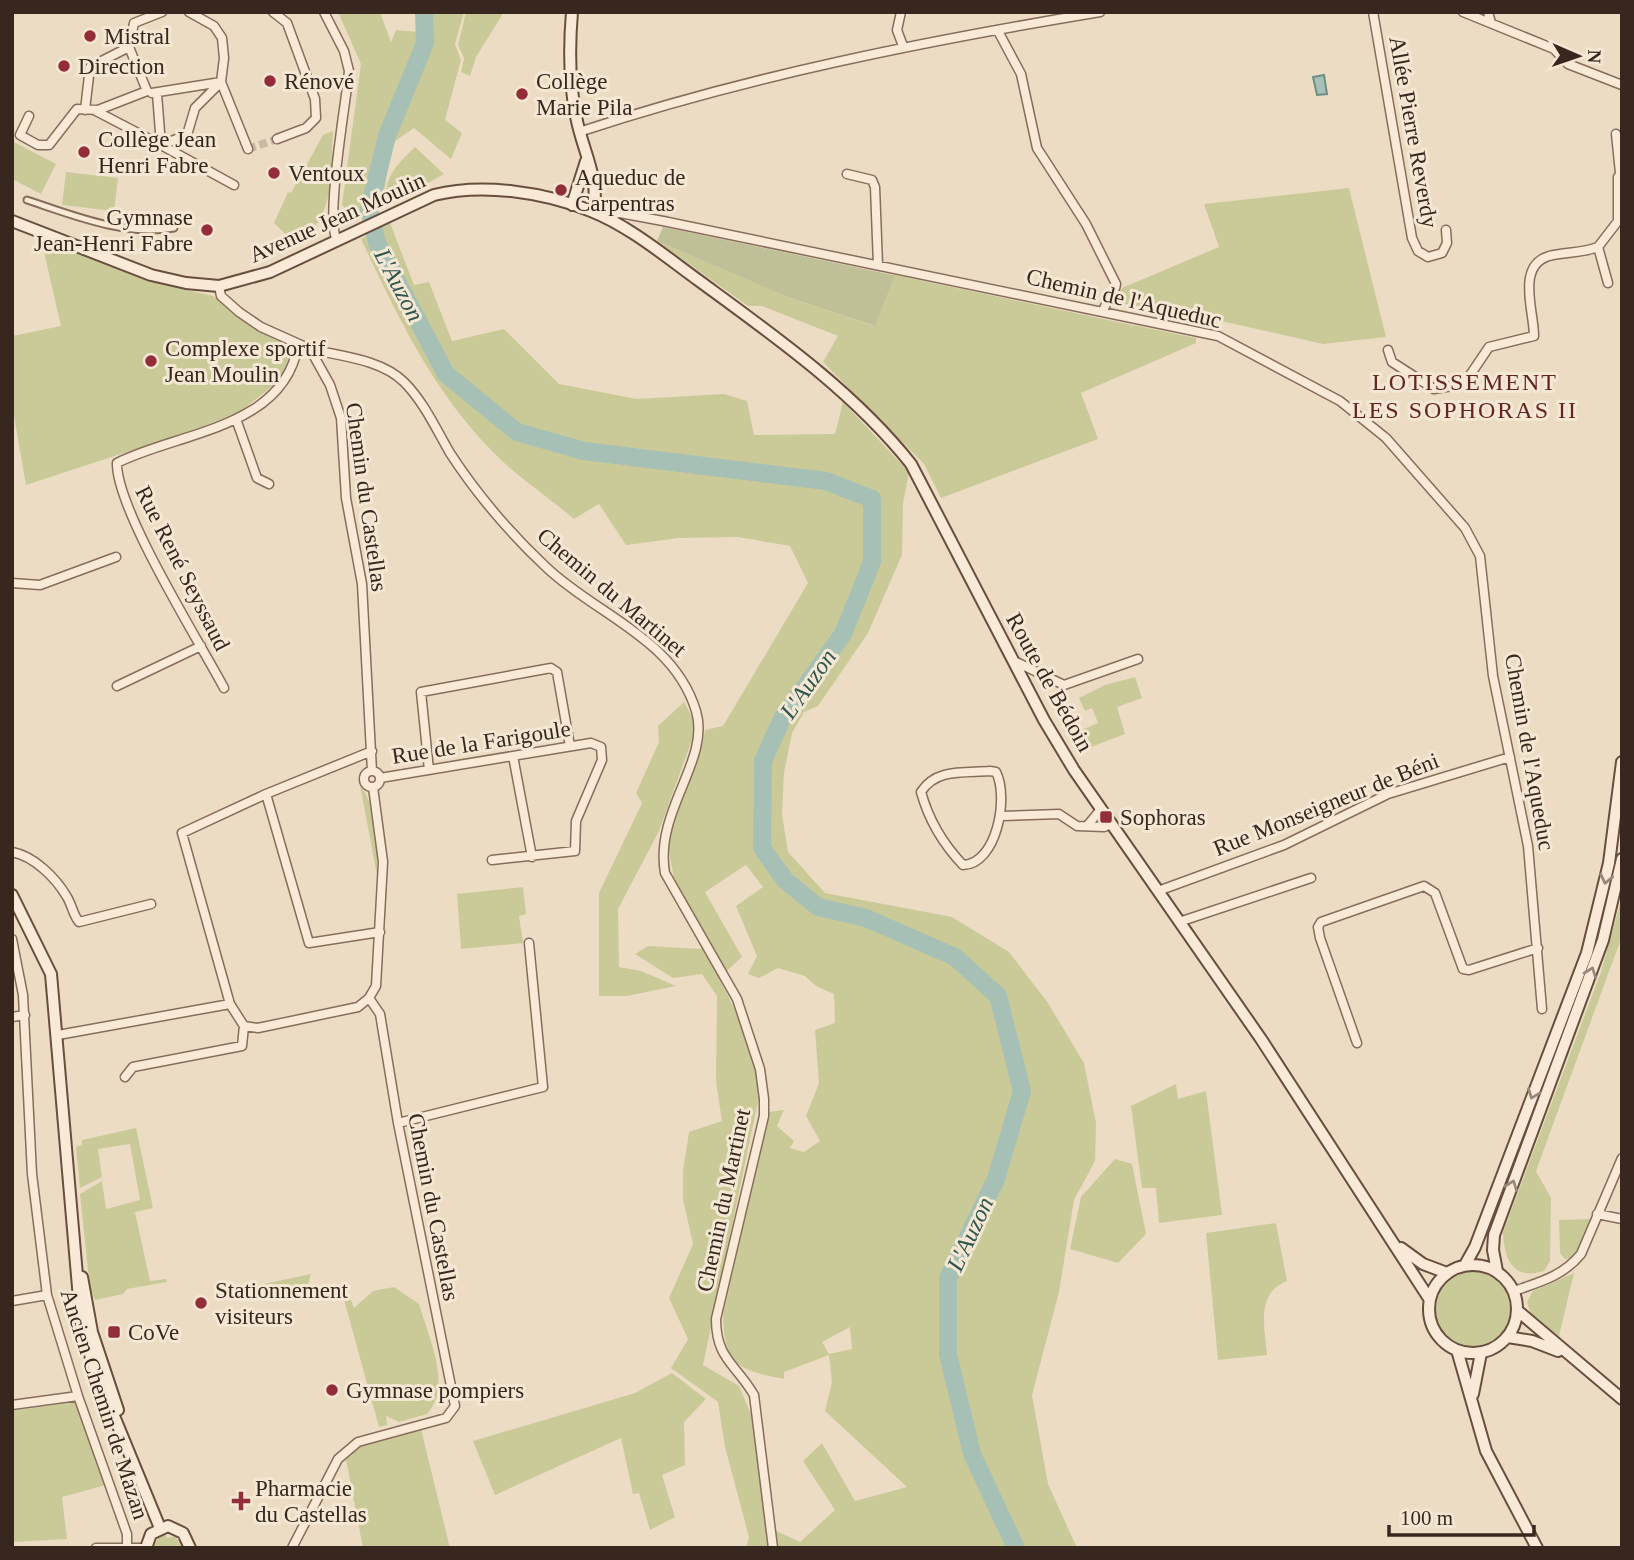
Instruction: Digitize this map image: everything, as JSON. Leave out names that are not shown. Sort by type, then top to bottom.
[{"type":"main road","points":[[572,12],[570,63],[579,132],[594,182],[598,214]]},
{"type":"main road","points":[[572,205],[586,159]]},
{"type":"main road","name":"Avenue Jean Moulin","points":[[12,221],[151,275],[186,283],[219,286],[254,279],[434,195],[456,191],[501,191],[572,205],[598,214]]},
{"type":"main road","name":"Route de Bédoin","points":[[598,214],[674,263],[798,354],[893,441],[922,484],[1044,720],[1101,810],[1312,1116],[1430,1300]]},
{"type":"main road","points":[[1465,1265],[1475,1247],[1587,953],[1609,863],[1622,762]]},
{"type":"main road","points":[[1497,1271],[1493,1250],[1494,1235],[1603,940],[1622,859]]},
{"type":"main road","points":[[12,895],[51,974],[72,1213],[92,1332],[139,1476],[160,1528]]},
{"type":"main road","name":"Route de Bédoin","points":[[1390,1239],[1423,1264],[1447,1273]]},
{"type":"main road","points":[[1465,1265],[1487,1266],[1497,1271],[1514,1291],[1518,1311],[1508,1337],[1496,1347],[1481,1353],[1457,1350],[1438,1336],[1432,1325],[1430,1300],[1436,1285],[1447,1273],[1465,1265]]},
{"type":"main road","points":[[1518,1311],[1622,1399]]},
{"type":"main road","points":[[1508,1337],[1532,1341],[1579,1362]]},
{"type":"main road","points":[[1457,1350],[1486,1451],[1537,1548]]},
{"type":"main road","points":[[1473,1413],[1473,1387],[1481,1353]]},
{"type":"main road","points":[[144,1548],[148,1538],[160,1528],[168,1526],[180,1530],[190,1548]]},
{"type":"street","points":[[147,91],[129,47],[134,23],[162,12]]},
{"type":"street","points":[[189,12],[214,26],[222,38],[224,58],[221,82],[248,149]]},
{"type":"street","points":[[272,12],[287,23],[314,100],[316,118],[306,128],[277,139]]},
{"type":"street","points":[[324,12],[344,51],[349,71],[334,206],[333,231],[337,241]]},
{"type":"street","points":[[901,12],[897,30],[903,46]]},
{"type":"street","points":[[579,132],[665,106],[903,46],[1100,12]]},
{"type":"street","name":"Allée Pierre Reverdy","points":[[1373,12],[1412,238],[1418,251],[1428,257],[1442,253],[1447,243],[1446,230]]},
{"type":"street","points":[[1463,12],[1554,49],[1568,64],[1622,85]]},
{"type":"street","points":[[1488,12],[1491,23]]},
{"type":"street","points":[[998,31],[1021,74],[1037,148],[1086,224],[1116,284],[1102,312]]},
{"type":"street","points":[[90,110],[90,67],[129,47]]},
{"type":"street","points":[[90,110],[147,91],[157,94],[221,82]]},
{"type":"street","points":[[161,145],[187,135],[195,108],[221,82]]},
{"type":"street","points":[[157,94],[161,145]]},
{"type":"street","points":[[29,116],[20,135],[38,145],[49,145],[77,109],[90,110],[234,185]]},
{"type":"street","points":[[1388,350],[1392,362],[1434,389],[1464,384],[1489,347],[1534,336],[1529,284],[1538,261],[1598,247],[1618,221],[1621,172],[1616,134]]},
{"type":"street","points":[[847,174],[872,180],[875,187],[878,265]]},
{"type":"street","points":[[27,200],[106,224],[159,231],[174,228]]},
{"type":"street","name":"Chemin de l'Aqueduc","points":[[598,214],[620,213],[1218,336],[1340,401],[1386,438],[1465,528],[1480,556],[1493,676],[1528,846],[1542,1009]]},
{"type":"street","points":[[1598,247],[1608,283]]},
{"type":"street","points":[[219,286],[222,296],[239,312],[310,349]]},
{"type":"street","points":[[269,484],[257,478],[236,419],[271,397],[296,360],[298,345]]},
{"type":"street","name":"Chemin du Castellas","points":[[310,349],[330,385],[341,418],[345,489],[362,584],[364,674],[372,751],[372,771],[364,780],[373,787]]},
{"type":"street","name":"Chemin du Martinet","points":[[310,349],[375,364],[403,380],[431,418],[451,454],[520,539],[575,591],[663,655],[689,692],[700,728],[697,747],[667,821],[661,852],[664,873],[737,999],[760,1069],[764,1116],[716,1319],[716,1339],[723,1357],[746,1381],[754,1395],[773,1548]]},
{"type":"street","name":"Rue René Seyssaud","points":[[224,688],[120,489],[117,463],[236,419]]},
{"type":"street","points":[[12,583],[40,585],[116,556]]},
{"type":"street","points":[[117,686],[201,646]]},
{"type":"street","points":[[1014,662],[1064,685],[1138,659]]},
{"type":"street","points":[[429,770],[421,692],[551,668],[557,673],[570,747]]},
{"type":"street","name":"Rue de la Farigoule","points":[[380,778],[596,744],[604,752],[577,816],[577,848],[571,853],[492,860]]},
{"type":"street","points":[[125,1077],[133,1067],[242,1045],[244,1026],[230,1004],[183,840],[184,831],[372,751]]},
{"type":"street","points":[[513,756],[532,857]]},
{"type":"street","name":"Rue Monseigneur de Béni","points":[[1158,891],[1283,845],[1388,794],[1510,757]]},
{"type":"street","points":[[244,1026],[258,1028],[358,1007],[369,998],[377,974],[382,843],[373,787],[379,784],[380,778],[372,771]]},
{"type":"street","points":[[996,772],[1002,816],[984,857],[974,865],[963,865],[948,850],[926,812],[921,792],[927,783],[939,775],[996,772]]},
{"type":"street","points":[[266,794],[309,943],[380,932]]},
{"type":"street","points":[[1087,826],[1101,810]]},
{"type":"street","points":[[1002,816],[1059,814],[1073,824],[1104,828],[1111,824]]},
{"type":"street","points":[[12,852],[27,856],[38,864],[65,894],[79,922],[151,904]]},
{"type":"street","points":[[1179,922],[1311,878]]},
{"type":"street","points":[[1357,1043],[1320,938],[1318,927],[1321,922],[1424,886],[1435,893],[1463,969],[1469,970],[1538,948]]},
{"type":"street","name":"Ancien Chemin de Mazan","points":[[12,939],[20,968],[32,1174],[47,1295],[78,1396],[127,1534],[127,1546]]},
{"type":"street","points":[[398,1123],[542,1087],[529,943]]},
{"type":"street","name":"Chemin du Castellas","points":[[292,1548],[338,1459],[348,1448],[358,1442],[446,1418],[455,1406],[398,1123],[380,1014],[369,998]]},
{"type":"street","points":[[58,1035],[230,1004]]},
{"type":"street","points":[[12,1017],[24,1015]]},
{"type":"street","points":[[1514,1291],[1555,1277],[1571,1267],[1581,1254],[1622,1158]]},
{"type":"street","points":[[1597,1214],[1622,1219]]},
{"type":"street","points":[[12,1301],[47,1295]]},
{"type":"street","points":[[12,1405],[78,1396]]},
{"type":"street","points":[[96,1548],[144,1548]]},
{"type":"green space","points":[[338,12],[380,12],[391,42],[396,30],[417,32],[416,12],[464,12],[455,44],[461,60],[445,120],[462,133],[451,159],[414,128],[391,144],[384,194],[386,206],[356,221],[342,205],[361,64]]},
{"type":"green space","points":[[466,12],[504,12],[476,57],[470,76],[461,72],[464,58],[458,45]]},
{"type":"green space","points":[[333,131],[331,179],[325,207],[310,233],[297,245],[274,223],[288,192],[291,193],[323,135]]},
{"type":"green space","points":[[12,141],[56,164],[41,194],[12,179]]},
{"type":"green space","points":[[415,147],[444,174],[389,205],[387,187],[392,173]]},
{"type":"green space","points":[[66,172],[118,178],[114,211],[62,205]]},
{"type":"green space","points":[[1349,188],[1386,337],[1323,344],[1208,318],[1197,320],[1110,301],[1122,288],[1219,247],[1204,204]]},
{"type":"green space","points":[[390,223],[414,285],[429,282],[452,341],[504,329],[559,384],[637,399],[724,394],[747,401],[754,435],[835,434],[843,402],[909,472],[903,504],[902,555],[868,633],[818,706],[804,712],[792,733],[784,773],[782,814],[788,852],[825,893],[952,917],[1009,952],[1048,1003],[1084,1063],[1096,1123],[1095,1161],[1074,1200],[1059,1292],[1032,1395],[1048,1484],[1077,1548],[746,1548],[749,1537],[725,1447],[718,1402],[671,1368],[688,1339],[669,1298],[693,1244],[683,1199],[683,1171],[689,1132],[722,1121],[716,1082],[717,996],[702,974],[673,978],[635,954],[648,946],[702,949],[679,907],[667,840],[701,751],[705,730],[723,726],[808,583],[790,546],[738,537],[679,538],[626,545],[599,504],[574,519],[501,460],[451,403],[402,323],[361,239]],"holes":[[[746,865],[763,887],[736,906],[757,956],[748,974],[759,978],[778,968],[805,976],[816,986],[834,994],[835,1023],[815,1030],[819,1083],[806,1116],[820,1141],[804,1152],[790,1148],[794,1141],[777,1126],[784,1110],[769,1112],[723,1315],[727,1345],[737,1363],[745,1368],[784,1379],[784,1372],[829,1355],[832,1382],[825,1411],[907,1487],[855,1501],[822,1443],[803,1461],[835,1510],[800,1542],[768,1527],[755,1424],[739,1386],[703,1365],[761,1087],[742,1024],[719,978],[742,957],[705,892]],[[850,1327],[852,1349],[829,1354],[822,1342]]]},
{"type":"green space","points":[[663,227],[895,275],[875,326],[785,296],[657,241]]},
{"type":"green space","name":"Complexe sportif Jean Moulin","points":[[41,239],[157,283],[213,296],[254,328],[285,344],[291,353],[280,380],[241,411],[200,428],[26,485],[12,405],[12,336],[61,326]]},
{"type":"green space","points":[[657,241],[785,296],[874,326],[895,275],[1132,325],[1131,329],[1133,325],[1196,338],[1196,343],[1081,393],[1098,439],[941,498],[924,464],[823,362],[838,336],[762,306],[748,306]]},
{"type":"green space","points":[[1135,677],[1142,698],[1117,707],[1125,734],[1091,747],[1082,734],[1084,729],[1098,723],[1092,708],[1085,711],[1079,698],[1105,685]]},
{"type":"green space","points":[[684,702],[697,726],[659,831],[618,909],[619,967],[641,971],[676,986],[627,996],[599,996],[599,893],[642,803],[636,793],[659,742],[658,726]]},
{"type":"green space","points":[[360,785],[373,815],[377,875]]},
{"type":"green space","points":[[523,887],[526,914],[519,916],[523,943],[461,949],[457,894]]},
{"type":"green space","points":[[1622,897],[1622,936],[1536,1171],[1551,1198],[1550,1261],[1544,1271],[1525,1273],[1518,1270],[1508,1259],[1503,1232],[1601,972]]},
{"type":"green space","points":[[1176,1084],[1178,1099],[1206,1091],[1222,1215],[1159,1223],[1156,1188],[1142,1188],[1131,1106]]},
{"type":"green space","points":[[136,1128],[153,1208],[135,1212],[150,1281],[166,1279],[167,1282],[127,1289],[123,1294],[95,1300],[90,1289],[80,1194],[102,1181],[106,1209],[140,1200],[130,1144],[98,1149],[102,1177],[80,1188],[76,1147],[82,1145],[82,1140]]},
{"type":"green space","points":[[1115,1159],[1132,1164],[1146,1234],[1118,1263],[1070,1249],[1081,1197]]},
{"type":"green space","points":[[1590,1219],[1576,1256],[1565,1259],[1560,1253],[1559,1220]]},
{"type":"green space","points":[[1276,1223],[1287,1281],[1270,1294],[1266,1303],[1264,1323],[1267,1355],[1218,1360],[1206,1233]]},
{"type":"green space","points":[[1473,1272],[1494,1278],[1504,1288],[1510,1309],[1504,1330],[1494,1340],[1473,1346],[1452,1340],[1442,1330],[1436,1309],[1442,1288],[1452,1278]]},
{"type":"green space","points":[[1574,1273],[1559,1336],[1531,1316],[1527,1302],[1533,1291]]},
{"type":"green space","points":[[311,1274],[307,1287],[298,1292],[284,1286],[263,1290],[254,1286]]},
{"type":"green space","points":[[394,1287],[419,1304],[436,1360],[438,1390],[427,1414],[399,1422],[386,1416],[387,1425],[379,1427],[343,1296],[349,1295],[354,1308],[373,1291]]},
{"type":"green space","points":[[672,1373],[706,1399],[684,1422],[685,1465],[662,1475],[675,1517],[650,1530],[639,1493],[633,1494],[621,1438],[495,1495],[473,1441],[635,1393]]},
{"type":"green space","points":[[76,1402],[106,1485],[62,1497],[67,1539],[12,1542],[12,1411]]},
{"type":"green space","points":[[421,1429],[450,1548],[363,1548],[346,1459],[363,1444]]},
{"type":"green space","points":[[165,1534],[167,1538],[175,1536],[182,1548],[153,1548],[159,1536]]},
{"type":"shaded area","points":[[1324,75],[1327,94],[1317,95],[1313,77]]},
{"type":"waterway","name":"L'Auzon","points":[[424,12],[425,43],[387,136],[369,209],[377,243],[446,374],[517,432],[584,451],[826,481],[872,499],[872,562],[843,634],[783,717],[763,761],[762,848],[785,880],[818,907],[866,918],[955,957],[998,996],[1022,1091],[996,1179],[948,1278],[948,1354],[972,1454],[1016,1548]]},
{"type":"tunnel","points":[[248,149],[277,139]]},
{"type":"place","name":"Mistral","points":[[90,36]]},
{"type":"place","name":"Direction","points":[[64,66]]},
{"type":"place","name":"Rénové","points":[[270,81]]},
{"type":"place","name":"Collège Marie Pila","points":[[522,94]]},
{"type":"place","name":"Collège Jean Henri Fabre","points":[[84,152]]},
{"type":"place","name":"Ventoux","points":[[274,173]]},
{"type":"place","name":"Aqueduc de Carpentras","points":[[561,190]]},
{"type":"place","name":"Gymnase Jean-Henri Fabre","points":[[207,230]]},
{"type":"place","name":"Complexe sportif Jean Moulin","points":[[151,361]]},
{"type":"place","name":"Sophoras","points":[[1106,817]]},
{"type":"place","name":"Stationnement visiteurs","points":[[201,1303]]},
{"type":"place","name":"CoVe","points":[[114,1332]]},
{"type":"place","name":"Gymnase pompiers","points":[[332,1390]]},
{"type":"place","name":"Pharmacie du Castellas","points":[[241,1501]]},
{"type":"district","name":"LOTISSEMENT LES SOPHORAS II","points":[[1465,396]]}]
